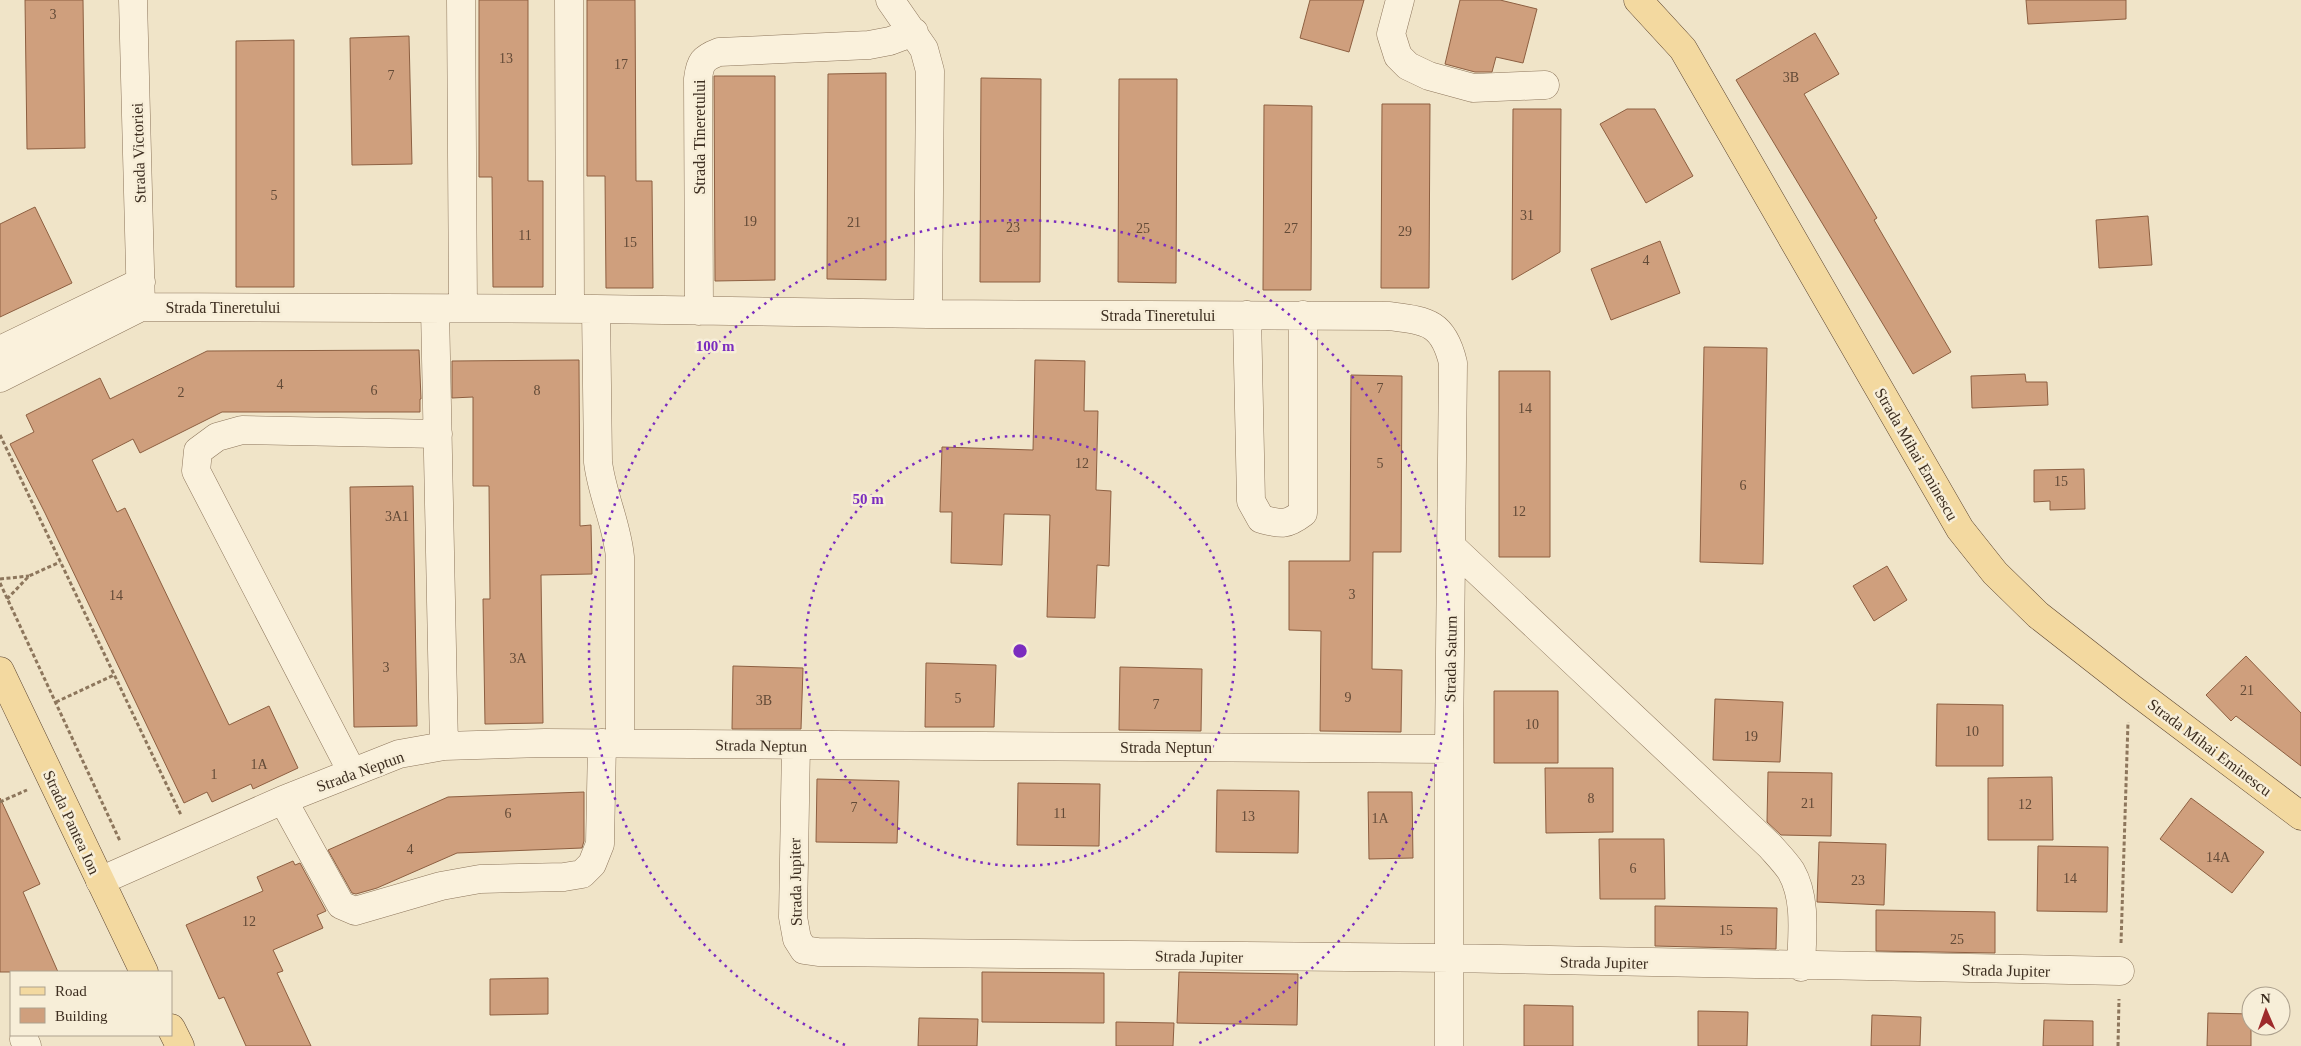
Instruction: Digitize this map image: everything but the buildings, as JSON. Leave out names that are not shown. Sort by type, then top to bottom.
[{"type":"main road","name":"Strada Mihai Eminescu","points":[[1638,0],[1684,50],[1960,529],[1996,573],[2038,615],[2301,816]]},
{"type":"main road","name":"Strada Pantea Ion","points":[[0,671],[144,971]]},
{"type":"main road","points":[[172,1030],[180,1046]]},
{"type":"street","name":"Strada Victoriei","points":[[133,0],[141,294]]},
{"type":"street","points":[[461,0],[463,308]]},
{"type":"street","points":[[284,800],[341,906],[355,911],[441,886],[480,879],[564,877],[582,874],[592,864],[600,844],[611,743],[620,556],[618,536],[600,477],[583,309],[569,0]]},
{"type":"street","points":[[890,0],[924,49],[930,72],[928,314]]},
{"type":"street","points":[[1400,0],[1391,34],[1398,56],[1408,66],[1429,76],[1473,88],[1545,86]]},
{"type":"street","name":"Strada Tineretului","points":[[699,311],[698,79],[700,64],[706,57],[719,52],[869,45],[890,41],[914,32]]},
{"type":"street","name":"Strada Tineretului","points":[[0,378],[141,294]]},
{"type":"street","name":"Strada Tineretului","points":[[0,350],[141,294],[435,309],[1388,316]]},
{"type":"street","points":[[435,309],[444,746]]},
{"type":"street","points":[[1247,315],[1251,502],[1261,519],[1281,524],[1292,522],[1303,513],[1304,315]]},
{"type":"street","name":"Strada Saturn","points":[[1388,316],[1422,320],[1438,330],[1449,346],[1453,363],[1449,749],[1449,1046]]},
{"type":"street","points":[[352,772],[196,471],[198,451],[217,437],[242,430],[438,434]]},
{"type":"street","points":[[1452,547],[1770,846],[1790,869],[1799,888],[1802,910],[1801,967]]},
{"type":"street","name":"Strada Neptun","points":[[100,881],[352,772],[398,754],[444,746],[611,743],[1449,749]]},
{"type":"street","name":"Strada Jupiter","points":[[796,745],[793,918],[797,939],[804,950],[818,952],[1450,958],[1801,967],[2120,971]]},
{"type":"path","points":[[0,435],[193,840]]},
{"type":"path","points":[[0,579],[29,576],[60,562]]},
{"type":"path","points":[[7,598],[29,576]]},
{"type":"path","points":[[0,583],[132,867]]},
{"type":"path","points":[[56,702],[114,675]]},
{"type":"path","points":[[2118,1046],[2130,687]]}]
